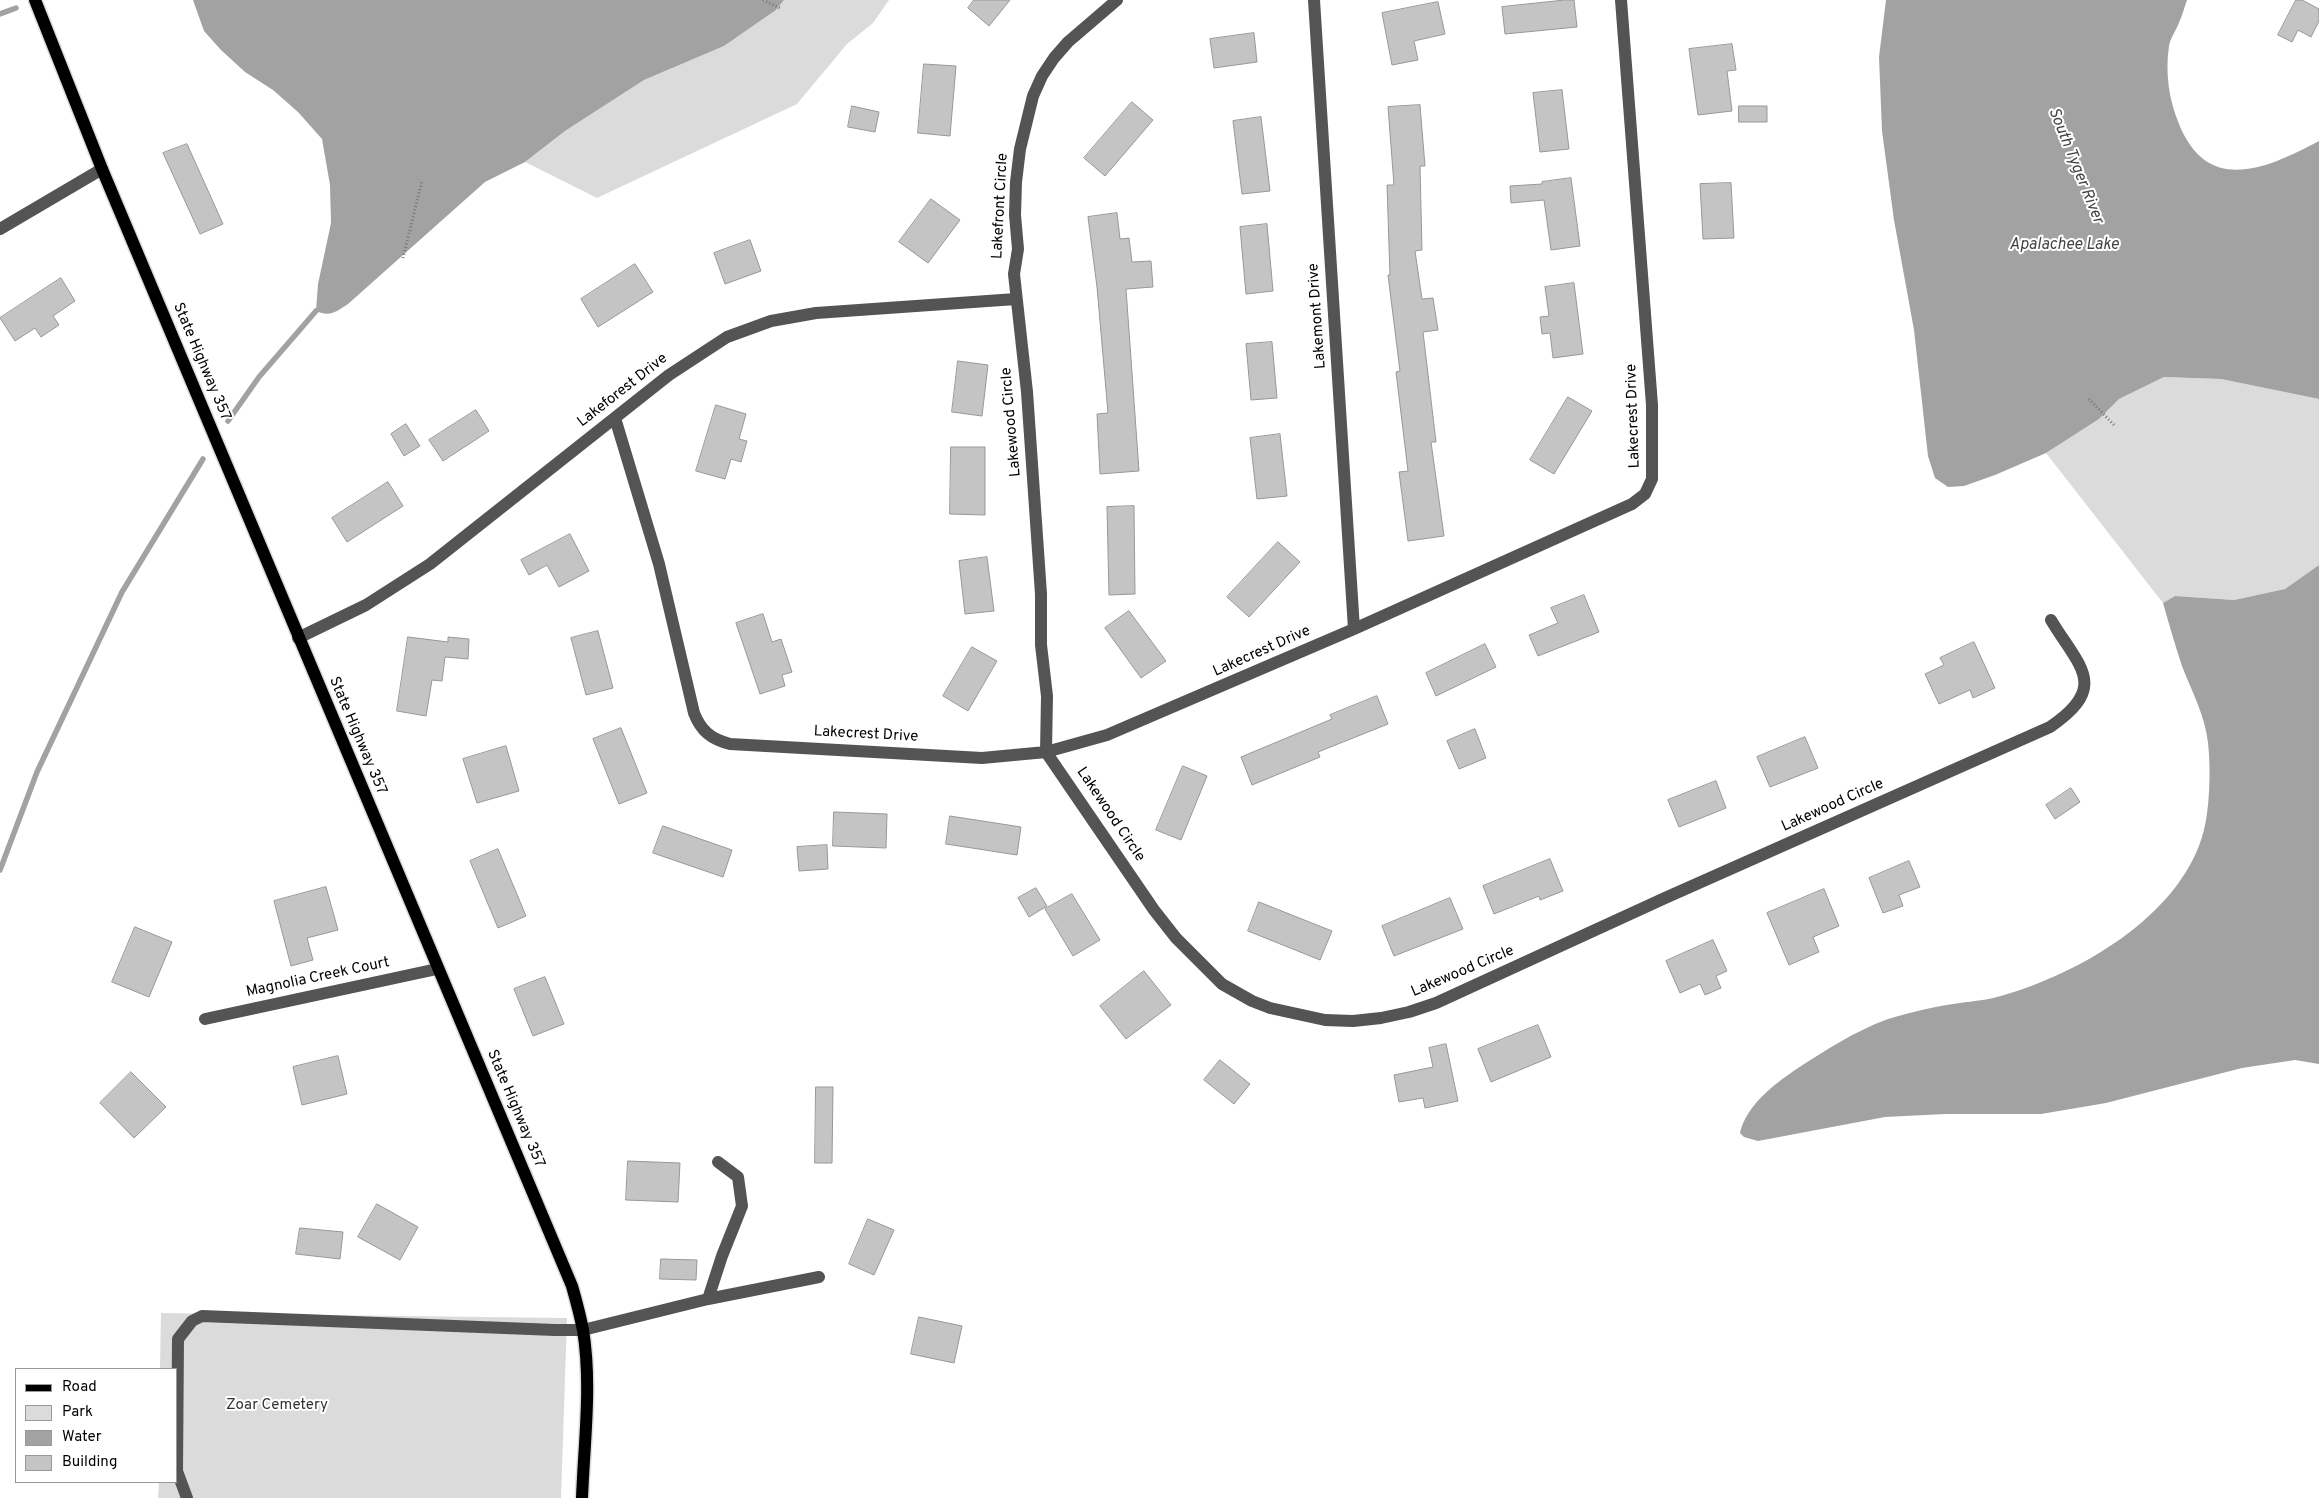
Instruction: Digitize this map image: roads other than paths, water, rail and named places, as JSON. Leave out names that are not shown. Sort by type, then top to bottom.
[{"type":"main road","name":"State Highway 357","points":[[35,0],[102,169],[572,1286],[583,1330],[586,1381],[582,1498]]},
{"type":"street","name":"Lakefront Circle","points":[[1016,299],[1014,274],[1018,248],[1015,216],[1016,182],[1020,149],[1033,96],[1042,76],[1054,58],[1097,16],[1117,0]]},
{"type":"street","name":"Lakemont Drive","points":[[1314,0],[1354,629]]},
{"type":"street","name":"Lakecrest Drive","points":[[615,418],[659,564],[694,713],[699,724],[707,734],[718,741],[730,744],[982,758],[1046,752],[1107,735],[1354,629],[1561,534],[1615,512],[1639,500],[1649,487],[1653,460],[1651,396],[1621,0]]},
{"type":"street","points":[[0,229],[102,169]]},
{"type":"street","name":"Lakeforest Drive","points":[[298,638],[366,605],[430,564],[615,418],[698,355],[727,338],[771,321],[816,313],[1016,299]]},
{"type":"street","name":"Lakewood Circle","points":[[1016,299],[1027,392],[1041,594],[1042,645],[1047,696],[1046,752],[1154,910],[1176,938],[1222,984],[1252,1001],[1297,1016],[1325,1020],[1382,1018],[1436,1003],[1665,898],[2050,727],[2070,714],[2076,706],[2081,697],[2084,678],[2082,668],[2073,652],[2051,620]]},
{"type":"street","name":"Magnolia Creek Court","points":[[205,1019],[437,969]]},
{"type":"street","points":[[708,1299],[722,1256],[742,1206],[738,1177],[718,1162]]},
{"type":"street","points":[[178,1368],[178,1339],[192,1321],[202,1316],[583,1330],[708,1299],[819,1276]]},
{"type":"street","points":[[178,1474],[187,1498]]},
{"type":"water","points":[[193,0],[784,0],[776,10],[724,46],[644,80],[565,131],[525,162],[485,182],[348,304],[336,311],[325,314],[316,311],[318,284],[331,223],[330,185],[322,139],[298,112],[273,90],[245,72],[221,50],[204,31]]},
{"type":"water","name":"Apalachee Lake","points":[[1886,0],[2187,0],[2181,19],[2171,38],[2167,66],[2173,105],[2179,124],[2191,147],[2206,161],[2223,168],[2241,170],[2280,160],[2319,141],[2319,399],[2221,379],[2164,377],[2119,399],[2099,419],[2046,453],[1964,486],[1948,487],[1935,478],[1928,456],[1914,330],[1894,220],[1882,131],[1879,57]]},
{"type":"water","points":[[2319,565],[2319,1064],[2295,1060],[2242,1068],[2106,1103],[2041,1114],[1945,1114],[1885,1117],[1758,1141],[1744,1137],[1740,1133],[1743,1123],[1754,1105],[1778,1082],[1851,1036],[1897,1016],[1924,1009],[1996,997],[2031,986],[2092,957],[2121,939],[2148,917],[2171,893],[2189,866],[2202,837],[2207,816],[2210,777],[2209,753],[2204,723],[2182,666],[2163,603],[2175,596],[2234,600],[2285,589]]},
{"type":"waterway","points":[[0,14],[16,8]]},
{"type":"waterway","points":[[228,421],[259,377],[316,311]]},
{"type":"waterway","points":[[0,870],[37,772],[122,592],[203,459]]},
{"type":"water label","name":"South Tyger River","points":[[2075,166]]},
{"type":"park label","name":"Zoar Cemetery","points":[[277,1406]]}]
